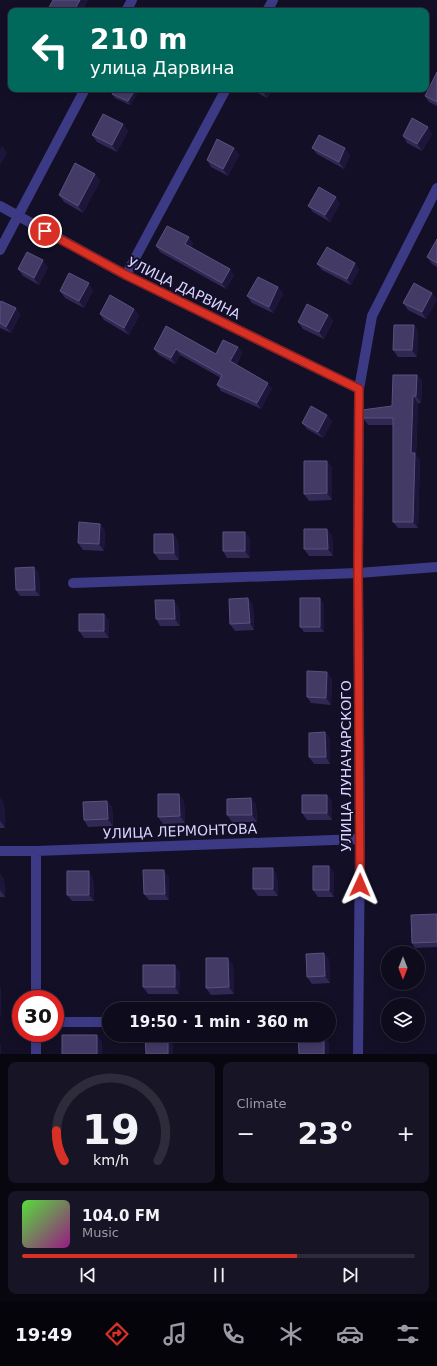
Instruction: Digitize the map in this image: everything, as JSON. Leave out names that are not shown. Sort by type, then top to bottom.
[{"type":"street","points":[[0,250],[83,92]]},
{"type":"street","points":[[126,275],[224,92]]},
{"type":"street","name":"УЛИЦА ЛУНАЧАРСКОГО","points":[[358,1054],[360,839],[358,573],[359,389],[372,316],[437,188]]},
{"type":"street","name":"УЛИЦА ДАРВИНА","points":[[0,206],[126,275],[359,389]]},
{"type":"street","points":[[73,583],[358,573],[437,567]]},
{"type":"street","name":"УЛИЦА ЛЕРМОНТОВА","points":[[0,851],[360,839]]},
{"type":"street","points":[[36,851],[36,990]]},
{"type":"street","points":[[64,1022],[102,1022]]},
{"type":"street","points":[[36,1042],[36,1054]]},
{"type":"building","points":[[53,0],[80,0],[76,8],[49,8]]},
{"type":"building","points":[[437,72],[437,102],[425,96],[427,92],[429,92],[429,88]]},
{"type":"building","points":[[113,92],[134,92],[128,101],[112,94]]},
{"type":"building","points":[[103,114],[123,124],[112,145],[92,135]]},
{"type":"building","points":[[412,118],[428,127],[417,144],[403,136]]},
{"type":"building","points":[[319,135],[345,148],[339,162],[312,148]]},
{"type":"building","points":[[217,139],[234,148],[223,169],[207,160]]},
{"type":"building","points":[[75,163],[95,174],[78,206],[59,195]]},
{"type":"building","points":[[319,187],[336,197],[325,215],[308,206]]},
{"type":"building","points":[[167,226],[189,237],[185,244],[230,269],[222,283],[156,246]]},
{"type":"building","points":[[437,239],[437,263],[427,257]]},
{"type":"building","points":[[327,247],[355,263],[347,279],[317,264]]},
{"type":"building","points":[[27,252],[43,260],[34,278],[18,269]]},
{"type":"building","points":[[69,273],[89,283],[79,301],[60,291]]},
{"type":"building","points":[[258,277],[278,287],[269,307],[247,296]]},
{"type":"building","points":[[414,283],[432,293],[422,312],[403,303]]},
{"type":"building","points":[[110,295],[134,309],[124,328],[100,314]]},
{"type":"building","points":[[1,301],[16,308],[6,327],[0,323]]},
{"type":"building","points":[[307,304],[328,315],[319,332],[298,322]]},
{"type":"building","points":[[394,325],[414,325],[412,350],[393,350]]},
{"type":"building","points":[[166,326],[216,354],[223,340],[238,347],[230,361],[268,383],[257,403],[217,385],[222,375],[176,349],[171,358],[154,349]]},
{"type":"building","points":[[393,375],[417,375],[416,396],[413,396],[411,453],[415,453],[413,522],[393,522],[393,418],[363,418],[362,410],[392,406]]},
{"type":"building","points":[[311,406],[327,415],[318,432],[302,423]]},
{"type":"building","points":[[304,461],[327,461],[327,493],[304,494]]},
{"type":"building","points":[[79,522],[100,524],[99,544],[78,543]]},
{"type":"building","points":[[304,529],[327,529],[328,549],[304,549]]},
{"type":"building","points":[[223,532],[245,532],[245,551],[223,551]]},
{"type":"building","points":[[154,534],[173,534],[174,553],[154,553]]},
{"type":"building","points":[[34,567],[35,590],[16,590],[15,568]]},
{"type":"building","points":[[248,598],[250,623],[230,624],[229,599]]},
{"type":"building","points":[[300,598],[320,598],[320,627],[300,627]]},
{"type":"building","points":[[155,600],[174,600],[175,619],[156,619]]},
{"type":"building","points":[[79,614],[104,614],[104,631],[79,631]]},
{"type":"building","points":[[307,671],[327,672],[326,698],[307,697]]},
{"type":"building","points":[[325,732],[326,757],[309,757],[309,733]]},
{"type":"building","points":[[158,794],[179,794],[180,816],[158,817]]},
{"type":"building","points":[[302,795],[327,795],[327,813],[302,813]]},
{"type":"building","points":[[251,798],[252,815],[227,815],[227,799]]},
{"type":"building","points":[[107,801],[108,819],[84,820],[83,802]]},
{"type":"building","points":[[313,866],[329,866],[329,890],[313,890]]},
{"type":"building","points":[[253,868],[273,868],[273,889],[253,889]]},
{"type":"building","points":[[143,870],[164,870],[165,894],[144,894]]},
{"type":"building","points":[[67,871],[89,871],[89,895],[67,895]]},
{"type":"building","points":[[437,914],[437,942],[412,943],[411,915]]},
{"type":"building","points":[[324,953],[325,976],[307,977],[306,954]]},
{"type":"building","points":[[206,958],[228,958],[229,987],[206,988]]},
{"type":"building","points":[[143,965],[175,965],[175,987],[143,987]]},
{"type":"building","points":[[64,1035],[97,1035],[97,1054],[62,1054],[62,1042],[64,1042]]},
{"type":"building","points":[[145,1042],[168,1042],[168,1054],[146,1054]]},
{"type":"building","points":[[298,1042],[324,1042],[324,1054],[299,1054]]},
{"type":"route","points":[[45,231],[126,275],[359,389],[358,573],[360,885]]}]
